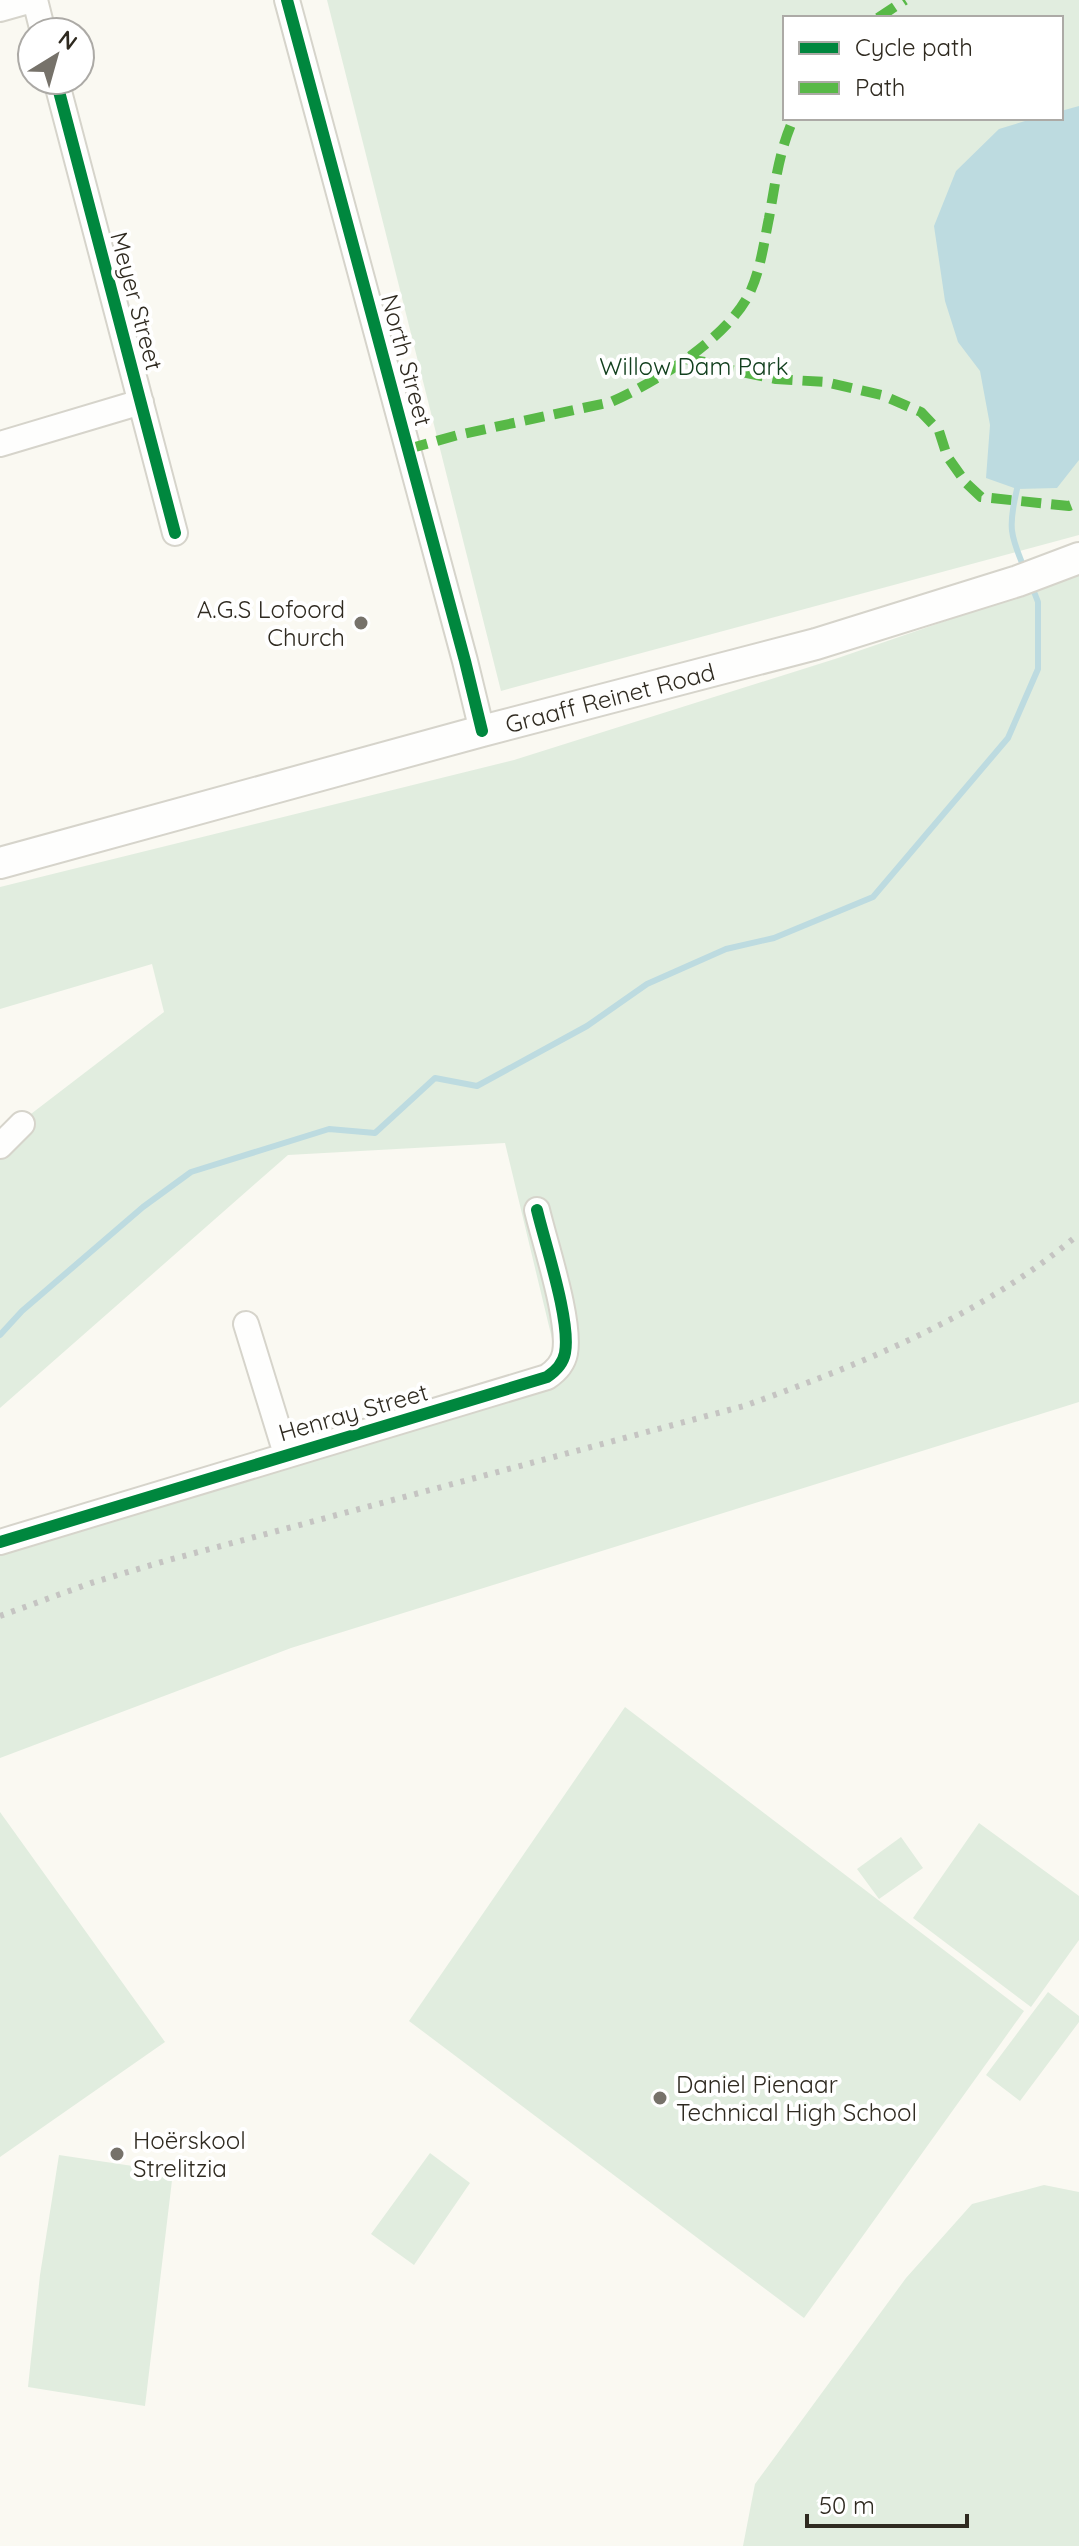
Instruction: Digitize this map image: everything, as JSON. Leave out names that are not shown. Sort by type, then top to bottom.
[{"type":"main road","name":"Graaff Reinet Road","points":[[0,863],[482,731],[816,644],[1079,558]]},
{"type":"street","points":[[0,9],[33,0]]},
{"type":"street","name":"North Street","points":[[287,0],[482,731]]},
{"type":"street","name":"Meyer Street","points":[[60,96],[175,533]]},
{"type":"street","points":[[0,444],[141,402]]},
{"type":"street","points":[[0,1146],[22,1124]]},
{"type":"street","name":"Henray Street","points":[[0,1542],[286,1454],[529,1384],[551,1374],[562,1364],[566,1340],[537,1210]]},
{"type":"street","points":[[246,1324],[286,1454]]},
{"type":"green space","name":"Willow Dam Park","points":[[327,0],[1079,0],[1079,535],[501,691]]},
{"type":"green space","points":[[1079,575],[1079,1402],[291,1648],[0,1758],[0,1543],[560,1372],[505,1143],[288,1155],[0,1408],[0,1142],[27,1117],[164,1012],[152,964],[0,1009],[0,887],[514,760],[838,658]]},
{"type":"green space","points":[[625,1707],[1024,2011],[804,2318],[409,2021]]},
{"type":"green space","points":[[0,1812],[165,2042],[0,2157]]},
{"type":"green space","points":[[979,1823],[1079,1896],[1079,1940],[1031,2007],[913,1918]]},
{"type":"green space","points":[[901,1837],[923,1868],[879,1899],[857,1869]]},
{"type":"green space","points":[[1048,1992],[1079,2016],[1079,2022],[1020,2101],[986,2075]]},
{"type":"green space","points":[[430,2153],[470,2183],[414,2265],[371,2234]]},
{"type":"green space","points":[[59,2155],[173,2172],[145,2406],[28,2387],[40,2275]]},
{"type":"green space","points":[[1044,2185],[1079,2192],[1079,2546],[743,2546],[755,2484],[906,2278],[972,2204]]},
{"type":"water","points":[[1079,106],[1079,460],[1057,488],[1017,489],[986,478],[990,425],[980,371],[958,342],[945,301],[934,226],[956,171],[999,129],[1028,120],[1063,120],[1063,110]]},
{"type":"waterway","points":[[1017,489],[1012,531],[1025,570]]},
{"type":"waterway","points":[[0,1335],[22,1311],[143,1207],[191,1172],[329,1129],[375,1133],[435,1078],[477,1086],[587,1026],[647,984],[726,949],[774,938],[873,897],[1008,738],[1038,669],[1038,602],[1031,584]]},
{"type":"railway","points":[[0,1616],[91,1583],[165,1561],[744,1406],[832,1373],[919,1335],[1002,1290],[1079,1234]]},
{"type":"marked path","points":[[881,16],[905,0]]},
{"type":"marked path","points":[[408,449],[611,402],[670,370],[710,341],[741,307],[751,290],[762,254],[781,155],[793,120]]},
{"type":"marked path","points":[[685,359],[776,379],[825,382],[882,395],[921,412],[939,431],[947,456],[966,483],[981,497],[1069,506],[1079,502]]},
{"type":"cycle path","points":[[287,0],[482,731]]},
{"type":"cycle path","points":[[60,96],[175,533]]},
{"type":"cycle path","points":[[0,1542],[547,1377],[563,1361],[566,1339],[561,1303],[537,1210]]},
{"type":"place","name":"A.G.S Lofoord Church","points":[[361,623]]},
{"type":"place","name":"Daniel Pienaar Technical High School","points":[[660,2098]]},
{"type":"place","name":"Hoërskool Strelitzia","points":[[117,2154]]}]
